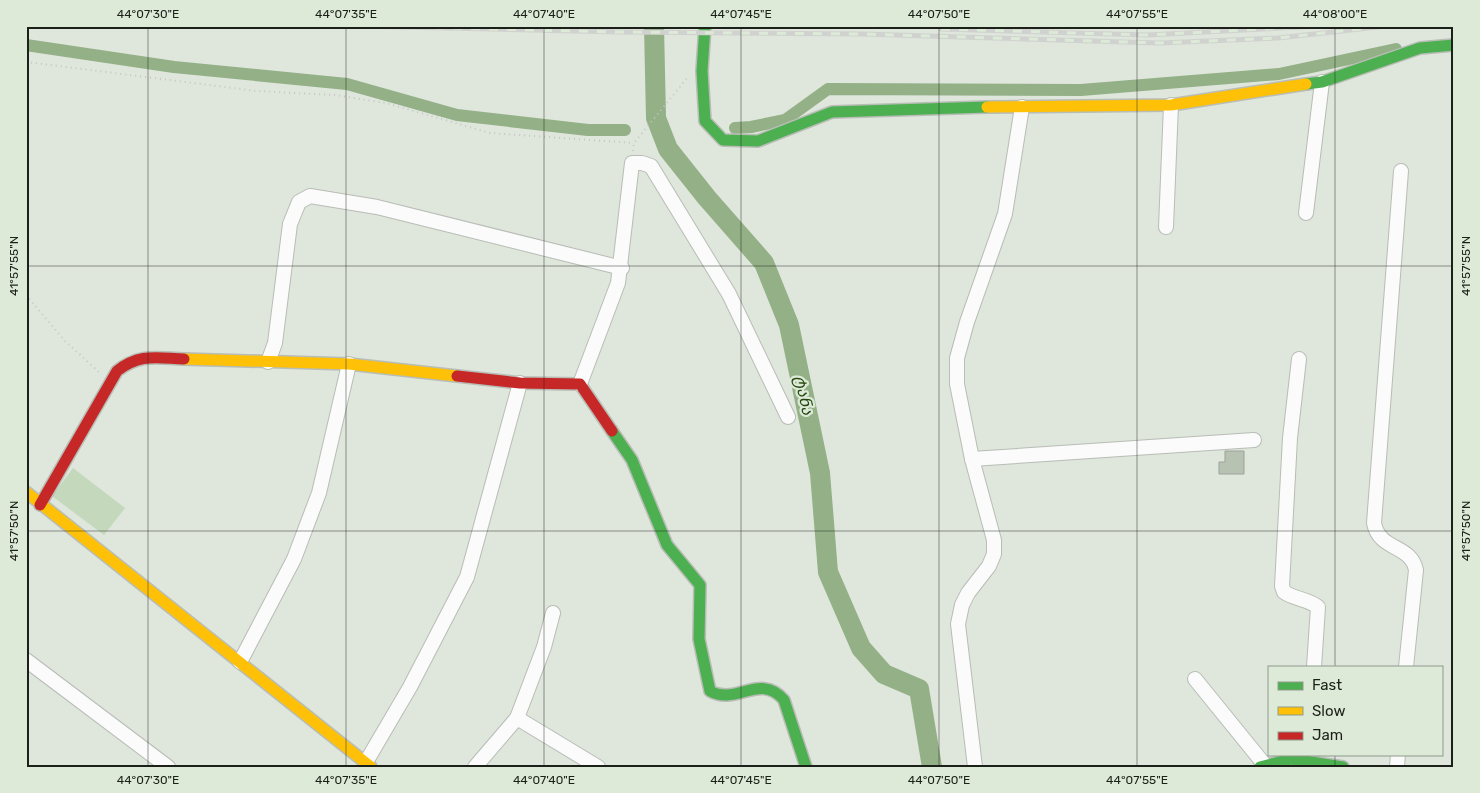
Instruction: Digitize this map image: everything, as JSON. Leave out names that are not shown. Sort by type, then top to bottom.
[{"type":"street","points":[[705,26],[702,71],[705,121],[724,140],[758,141],[832,112],[1171,105],[1322,82],[1420,48],[1454,44]]},
{"type":"street","points":[[1306,213],[1322,82]]},
{"type":"street","points":[[1166,227],[1171,105]]},
{"type":"street","points":[[975,767],[958,624],[962,605],[968,593],[991,560],[994,540],[972,458],[957,384],[957,358],[967,322],[1005,214],[1022,107]]},
{"type":"street","points":[[580,384],[622,268],[632,163],[642,163],[651,166],[729,294],[788,417]]},
{"type":"street","points":[[1401,171],[1374,523],[1375,532],[1380,539],[1408,555],[1414,561],[1416,570],[1406,666]]},
{"type":"street","points":[[268,362],[275,344],[290,224],[299,202],[310,196],[377,207],[622,268]]},
{"type":"street","points":[[40,505],[117,371],[130,361],[146,358],[349,364],[520,383],[580,384]]},
{"type":"street","points":[[1299,359],[1290,438],[1282,586],[1284,592],[1288,595],[1313,603],[1318,607],[1314,666]]},
{"type":"street","points":[[240,662],[294,558],[319,493],[349,364]]},
{"type":"street","points":[[26,492],[368,764],[467,577],[520,383]]},
{"type":"street","points":[[580,384],[632,460],[667,545],[694,575],[700,585],[699,639],[710,691],[717,695],[726,695],[759,688],[769,688],[778,693],[784,700],[806,767]]},
{"type":"street","points":[[972,458],[1254,440]]},
{"type":"street","points":[[475,767],[517,718],[544,647],[552,613]]},
{"type":"street","points":[[26,660],[168,767]]},
{"type":"street","points":[[1195,679],[1262,766],[1307,757],[1343,767]]},
{"type":"street","points":[[517,718],[598,767]]},
{"type":"path","points":[[26,62],[257,91],[335,95],[386,103],[490,133],[634,143]]},
{"type":"path","points":[[632,163],[634,143],[691,73],[702,71]]},
{"type":"path","points":[[26,295],[65,341],[110,383]]},
{"type":"green space","points":[[73,468],[125,508],[104,535],[52,496]]},
{"type":"building","points":[[1225,451],[1244,451],[1244,474],[1219,474],[1219,462],[1225,462]]},
{"type":"waterway","name":"ტანა","points":[[654,26],[656,118],[668,149],[707,198],[764,263],[789,325],[820,473],[828,572],[861,648],[884,674],[919,689],[932,767]]},
{"type":"waterway","points":[[26,45],[174,67],[347,84],[457,115],[588,130],[625,130]]},
{"type":"waterway","points":[[735,128],[751,127],[785,120],[828,89],[1081,90],[1279,74],[1396,49]]},
{"type":"railway","points":[[363,26],[620,32],[863,34],[1160,43],[1278,38],[1387,26]]},
{"type":"railway","points":[[941,29],[1148,35],[1319,26]]},
{"type":"traffic: fast","points":[[705,26],[702,71],[705,121],[723,140],[758,141],[832,112],[987,107]]},
{"type":"traffic: fast","points":[[1306,84],[1322,82],[1420,48],[1454,45]]},
{"type":"traffic: fast","points":[[612,431],[632,460],[667,545],[700,585],[699,639],[710,691],[720,695],[757,689],[775,692],[784,700],[806,767]]},
{"type":"traffic: fast","points":[[1260,767],[1291,759],[1343,767]]},
{"type":"traffic: slow","points":[[987,107],[1171,105],[1306,84]]},
{"type":"traffic: slow","points":[[184,359],[349,364],[457,376]]},
{"type":"traffic: slow","points":[[26,492],[371,767]]},
{"type":"traffic: jam","points":[[40,505],[117,371],[125,365],[141,359],[184,359]]},
{"type":"traffic: jam","points":[[457,376],[520,383],[580,384],[612,431]]}]
